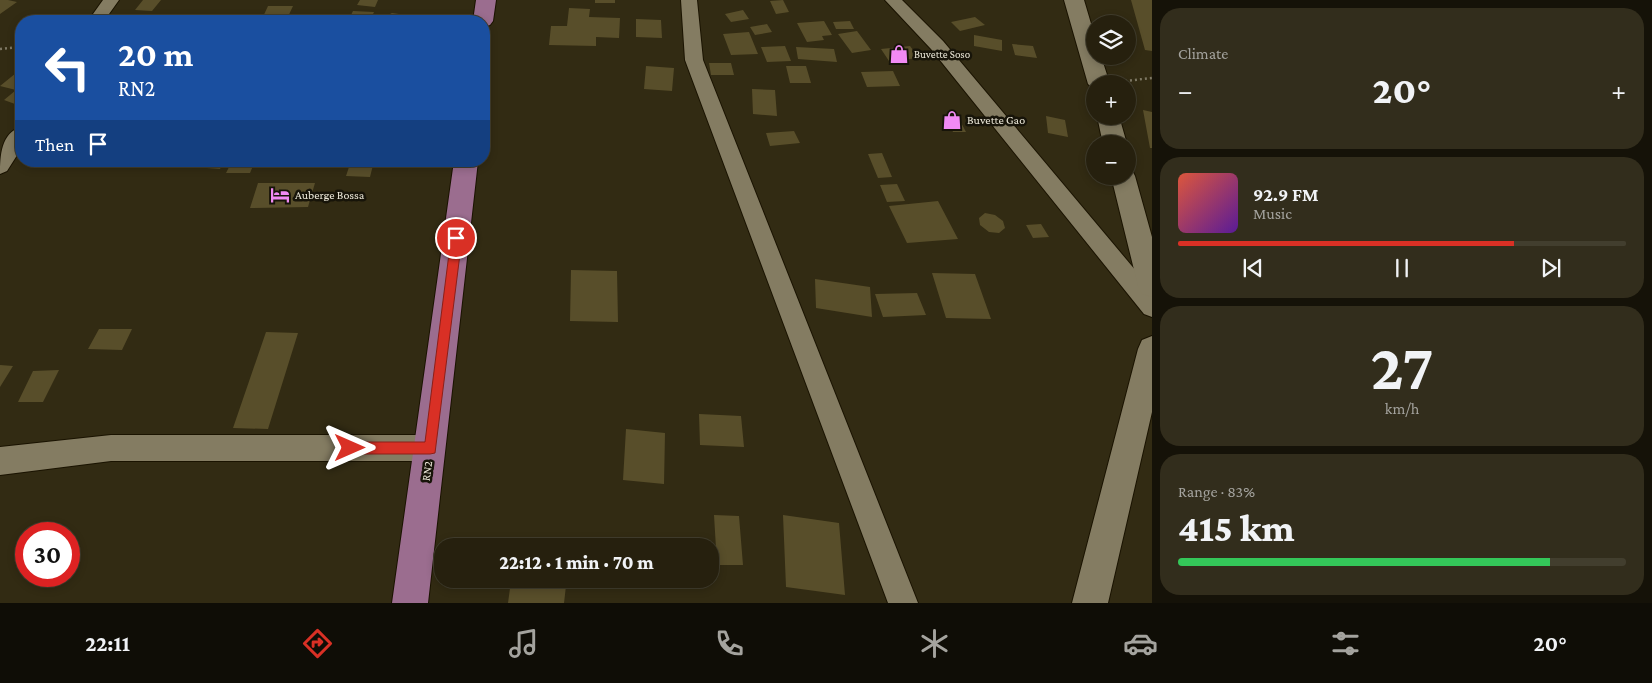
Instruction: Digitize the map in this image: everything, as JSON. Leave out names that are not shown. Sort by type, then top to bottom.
[{"type":"main road","points":[[484,15],[486,0]]},
{"type":"main road","name":"RN2","points":[[410,603],[465,167]]},
{"type":"street","points":[[100,15],[111,0]]},
{"type":"street","points":[[689,0],[694,60],[902,603]]},
{"type":"street","points":[[893,0],[937,45],[1152,307]]},
{"type":"street","points":[[1074,0],[1096,75]]},
{"type":"street","points":[[0,166],[15,143]]},
{"type":"street","points":[[1125,185],[1152,286]]},
{"type":"street","points":[[1090,603],[1152,349]]},
{"type":"street","points":[[0,461],[111,448],[430,448]]},
{"type":"path","points":[[0,49],[15,48]]},
{"type":"building","points":[[0,0],[8,0],[17,2],[0,14]]},
{"type":"building","points":[[143,0],[161,0],[152,11],[135,10]]},
{"type":"building","points":[[360,0],[378,0],[375,7],[357,5]]},
{"type":"building","points":[[595,0],[615,0],[615,3],[595,3]]},
{"type":"building","points":[[783,0],[789,12],[776,14],[770,1]]},
{"type":"building","points":[[1131,0],[1152,0],[1152,51],[1145,50]]},
{"type":"building","points":[[268,6],[293,6],[289,15],[264,15]]},
{"type":"building","points":[[569,8],[590,9],[589,17],[620,18],[619,38],[596,37],[596,46],[549,45],[551,26],[567,26]]},
{"type":"building","points":[[743,10],[749,19],[731,22],[725,14]]},
{"type":"building","points":[[353,11],[374,12],[373,15],[351,15]]},
{"type":"building","points":[[975,17],[985,25],[960,31],[951,22]]},
{"type":"building","points":[[636,19],[661,20],[662,38],[636,37]]},
{"type":"building","points":[[824,21],[832,35],[822,36],[824,40],[807,42],[797,23]]},
{"type":"building","points":[[850,21],[854,29],[836,29],[833,22]]},
{"type":"building","points":[[767,24],[772,32],[755,35],[750,27]]},
{"type":"building","points":[[857,31],[871,50],[852,53],[838,34]]},
{"type":"building","points":[[749,32],[758,54],[731,55],[723,34]]},
{"type":"building","points":[[974,35],[1002,40],[1002,51],[974,46]]},
{"type":"building","points":[[1012,44],[1033,46],[1037,58],[1015,55]]},
{"type":"building","points":[[785,46],[791,61],[767,62],[761,47]]},
{"type":"building","points":[[910,46],[919,58],[889,61],[881,49]]},
{"type":"building","points":[[796,47],[834,49],[837,62],[798,59]]},
{"type":"building","points":[[709,63],[731,63],[734,75],[711,75]]},
{"type":"building","points":[[646,66],[674,68],[672,91],[644,89]]},
{"type":"building","points":[[786,66],[806,66],[811,83],[790,83]]},
{"type":"building","points":[[893,71],[900,86],[867,87],[861,72]]},
{"type":"building","points":[[15,74],[15,90],[0,86]]},
{"type":"building","points":[[752,89],[775,90],[777,116],[753,114]]},
{"type":"building","points":[[15,91],[15,104],[4,100]]},
{"type":"building","points":[[1143,110],[1152,112],[1152,148],[1150,148]]},
{"type":"building","points":[[945,115],[957,115],[966,132],[953,132]]},
{"type":"building","points":[[1046,116],[1065,120],[1068,137],[1048,133]]},
{"type":"building","points":[[794,131],[800,143],[770,146],[766,133]]},
{"type":"building","points":[[882,153],[892,177],[878,178],[868,154]]},
{"type":"building","points":[[193,167],[221,167],[220,169]]},
{"type":"building","points":[[229,167],[252,167],[250,173],[226,173]]},
{"type":"building","points":[[349,167],[372,167],[370,177],[346,176]]},
{"type":"building","points":[[258,183],[315,183],[308,207],[250,208]]},
{"type":"building","points":[[897,184],[905,201],[887,202],[880,185]]},
{"type":"building","points":[[938,201],[958,239],[907,243],[889,206]]},
{"type":"building","points":[[985,213],[995,215],[1003,221],[1005,228],[999,233],[989,232],[980,225],[979,218]]},
{"type":"building","points":[[1041,224],[1049,237],[1033,238],[1026,225]]},
{"type":"building","points":[[571,270],[617,271],[618,322],[570,321]]},
{"type":"building","points":[[932,273],[975,274],[991,319],[946,318]]},
{"type":"building","points":[[815,279],[870,287],[872,317],[816,308]]},
{"type":"building","points":[[917,293],[926,315],[883,317],[875,294]]},
{"type":"building","points":[[99,329],[132,329],[122,350],[88,349]]},
{"type":"building","points":[[266,332],[298,333],[268,429],[233,428]]},
{"type":"building","points":[[0,365],[13,366],[0,387]]},
{"type":"building","points":[[59,370],[43,402],[18,402],[33,371]]},
{"type":"building","points":[[699,414],[741,416],[744,447],[700,445]]},
{"type":"building","points":[[626,429],[665,433],[664,484],[623,480]]},
{"type":"building","points":[[714,515],[739,516],[743,565],[719,565],[719,538],[715,538]]},
{"type":"building","points":[[783,515],[839,523],[845,595],[786,587]]},
{"type":"building","points":[[510,588],[566,588],[564,603],[508,603]]},
{"type":"place","name":"Buvette Soso","points":[[899,54]]},
{"type":"place","name":"Buvette Gao","points":[[952,120]]},
{"type":"place","name":"Auberge Bossa","points":[[280,195]]},
{"type":"route","points":[[350,448],[430,448],[456,238]]}]
